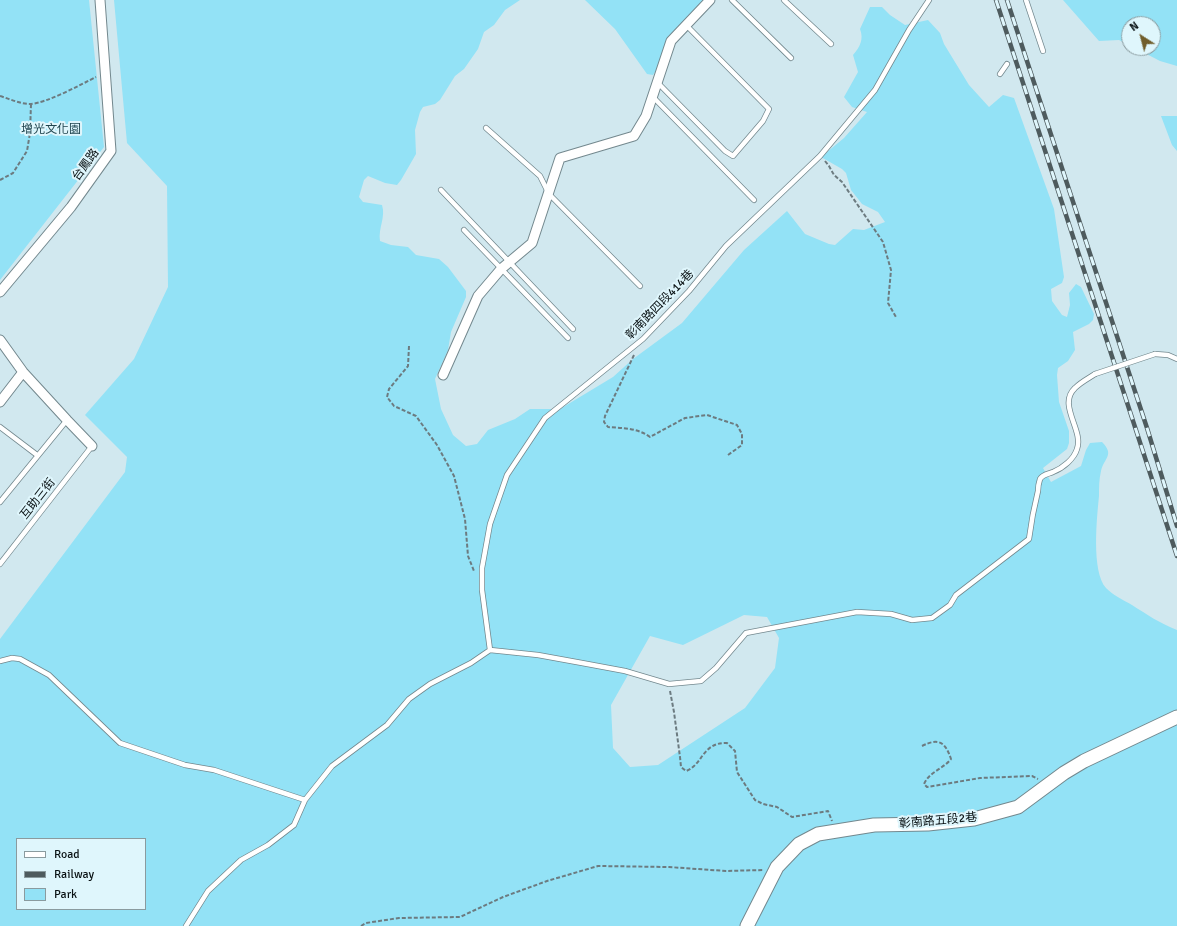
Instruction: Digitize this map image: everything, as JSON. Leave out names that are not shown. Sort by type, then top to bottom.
[{"type":"street","name":"台鳳路","points":[[0,292],[71,207],[111,151],[100,0]]},
{"type":"street","points":[[443,375],[478,296],[509,261],[532,243],[560,158],[634,136],[646,116],[671,41],[710,0]]},
{"type":"street","points":[[0,340],[24,372],[92,446]]},
{"type":"street","points":[[0,402],[24,372]]},
{"type":"street","name":"彰南路五段2巷","points":[[747,926],[777,867],[799,844],[818,834],[874,825],[928,824],[974,819],[1018,807],[1064,773],[1084,761],[1177,716]]},
{"type":"lane","points":[[732,0],[791,58]]},
{"type":"lane","points":[[784,0],[831,44]]},
{"type":"lane","name":"彰南路四段414巷","points":[[490,650],[482,590],[482,568],[490,524],[507,475],[545,418],[643,339],[689,291],[726,246],[820,156],[875,90],[909,30],[929,0]]},
{"type":"lane","points":[[1026,0],[1043,51]]},
{"type":"lane","points":[[657,82],[725,151],[733,156],[763,121],[769,109],[686,25]]},
{"type":"lane","points":[[1000,74],[1007,64]]},
{"type":"lane","points":[[652,96],[754,200]]},
{"type":"lane","points":[[486,128],[540,176],[549,194],[640,286]]},
{"type":"lane","points":[[441,190],[573,329]]},
{"type":"lane","points":[[464,230],[568,338]]},
{"type":"lane","points":[[186,926],[208,891],[241,860],[268,845],[294,826],[304,800],[332,766],[387,725],[409,699],[430,684],[471,663],[490,650],[538,655],[625,671],[669,684],[701,681],[716,668],[746,633],[857,612],[891,614],[912,620],[932,618],[950,605],[956,595],[1029,539],[1034,504],[1040,478],[1064,466],[1077,451],[1079,444],[1077,431],[1070,411],[1070,398],[1074,388],[1095,374],[1155,354],[1168,355],[1177,359]]},
{"type":"lane","points":[[0,502],[67,420]]},
{"type":"lane","points":[[0,426],[37,455]]},
{"type":"lane","name":"互助三街","points":[[0,564],[92,446]]},
{"type":"lane","points":[[0,660],[12,658],[20,659],[49,675],[120,744],[185,765],[214,770],[304,800]]},
{"type":"path","points":[[0,96],[20,103],[31,104],[51,98],[105,73]]},
{"type":"path","points":[[0,180],[13,173],[27,151],[30,133],[31,104]]},
{"type":"path","points":[[820,156],[829,166],[834,175],[842,182],[883,242],[891,270],[888,303],[896,317]]},
{"type":"path","points":[[643,339],[605,416],[604,422],[608,427],[644,432],[650,437],[685,418],[707,415],[737,425],[740,429],[742,434],[742,445],[728,455]]},
{"type":"path","points":[[409,346],[408,366],[389,389],[387,398],[394,406],[416,416],[437,445],[454,476],[465,519],[468,556],[482,590]]},
{"type":"path","points":[[669,684],[680,757],[682,767],[686,771],[695,765],[705,752],[718,743],[727,743],[735,751],[737,772],[755,800],[763,804],[777,807],[792,817],[828,811],[837,831]]},
{"type":"path","points":[[922,746],[932,741],[942,743],[951,759],[947,764],[933,772],[925,780],[924,784],[927,787],[980,778],[1032,776],[1049,784]]},
{"type":"path","points":[[361,926],[366,923],[399,918],[460,917],[503,897],[540,883],[598,866],[669,867],[726,871],[765,870],[777,867]]},
{"type":"green space","name":"增光文化園","points":[[0,0],[89,0],[104,147],[0,280]]},
{"type":"green space","points":[[114,0],[520,0],[505,10],[494,25],[484,32],[478,49],[464,69],[455,76],[440,100],[435,104],[423,107],[415,130],[416,154],[397,185],[385,183],[368,176],[364,180],[359,197],[363,202],[382,205],[383,214],[380,241],[391,245],[408,247],[416,255],[439,259],[448,267],[466,291],[466,297],[451,332],[448,350],[435,379],[441,409],[453,435],[466,446],[477,444],[488,430],[515,419],[530,409],[560,409],[613,377],[633,359],[682,323],[744,250],[787,211],[805,234],[835,245],[853,229],[864,230],[885,222],[878,212],[862,204],[851,190],[846,173],[842,169],[821,157],[844,138],[867,112],[852,107],[844,97],[858,72],[853,55],[861,43],[862,36],[860,29],[870,7],[882,7],[890,15],[905,25],[928,20],[940,33],[944,44],[969,85],[989,107],[1003,95],[1014,98],[1054,209],[1064,277],[1062,283],[1051,289],[1052,301],[1062,315],[1067,317],[1070,305],[1069,293],[1076,284],[1081,287],[1094,314],[1093,320],[1089,324],[1073,332],[1075,350],[1068,361],[1058,368],[1057,375],[1059,402],[1069,431],[1069,443],[1067,449],[1043,468],[1051,482],[1081,466],[1090,443],[1102,442],[1106,446],[1108,456],[1102,467],[1100,477],[1096,530],[1098,569],[1101,580],[1106,588],[1115,595],[1159,622],[1177,630],[1177,926],[0,926],[0,639],[125,472],[127,457],[85,415],[134,359],[168,287],[167,186],[127,143]],"holes":[[[744,615],[767,617],[779,638],[775,668],[745,708],[658,765],[630,767],[613,748],[611,705],[650,636],[683,645]]]},
{"type":"green space","points":[[585,0],[704,0],[653,75],[647,74],[615,29]]},
{"type":"green space","points":[[1063,0],[1177,0],[1177,66],[1160,61],[1150,56],[1161,56],[1161,16],[1121,16],[1121,41],[1099,41]]},
{"type":"green space","points":[[1161,116],[1177,116],[1177,151],[1172,145]]},
{"type":"railway","points":[[996,0],[1177,556]]},
{"type":"railway","points":[[1007,0],[1147,428],[1177,526]]}]
